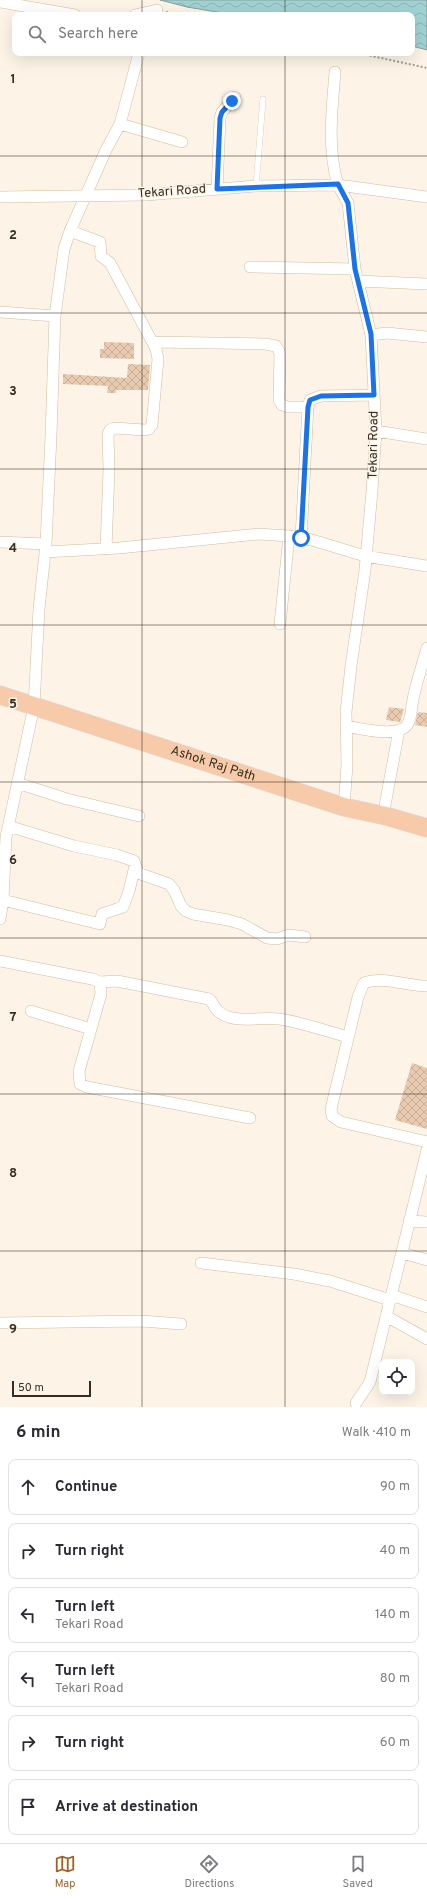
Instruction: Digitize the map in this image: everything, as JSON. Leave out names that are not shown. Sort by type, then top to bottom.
[{"type":"main road","name":"Ashok Raj Path","points":[[0,695],[344,807],[427,828]]},
{"type":"street","points":[[0,2],[58,12]]},
{"type":"street","points":[[148,12],[157,10]]},
{"type":"street","points":[[0,919],[3,900],[6,837],[34,706],[39,609],[45,548],[55,316],[64,248],[106,150],[120,124],[138,56]]},
{"type":"street","points":[[335,72],[332,144],[333,166],[338,184],[427,197]]},
{"type":"street","points":[[217,189],[220,118],[222,112],[235,97]]},
{"type":"street","points":[[120,124],[182,142]]},
{"type":"street","name":"Tekari Road","points":[[0,197],[87,194],[146,195],[256,186],[338,184],[348,203],[355,269],[371,334],[376,431],[364,570],[351,666],[346,726],[347,765],[344,807]]},
{"type":"street","points":[[70,231],[100,242],[101,256],[110,263],[142,325],[154,342],[158,359],[152,425],[146,430],[114,428],[110,430],[108,434],[109,470],[106,548]]},
{"type":"street","points":[[250,267],[355,269]]},
{"type":"street","points":[[358,280],[427,284]]},
{"type":"street","points":[[0,312],[55,316]]},
{"type":"street","points":[[371,334],[387,333],[427,337]]},
{"type":"street","points":[[154,342],[259,344],[276,346],[280,353],[279,400],[282,404],[288,407],[308,407]]},
{"type":"street","points":[[301,538],[308,407],[310,400],[314,397],[374,395]]},
{"type":"street","points":[[376,431],[427,439]]},
{"type":"street","points":[[0,542],[45,548],[106,548],[250,535],[289,536],[365,556],[427,566]]},
{"type":"street","points":[[280,624],[289,536]]},
{"type":"street","points":[[346,726],[367,730],[399,730],[408,724],[418,677],[427,648]]},
{"type":"street","points":[[383,816],[399,730]]},
{"type":"street","points":[[17,783],[66,799],[139,816]]},
{"type":"street","points":[[8,826],[74,846],[117,855],[134,861],[138,873],[169,884],[174,890],[182,906],[186,911],[193,914],[242,924],[267,938],[276,939],[289,935],[305,937]]},
{"type":"street","points":[[3,900],[100,924],[102,914],[123,907],[129,891],[135,866]]},
{"type":"street","points":[[0,961],[92,979],[100,982],[117,981],[209,999],[216,1009],[229,1016],[240,1019],[280,1019],[348,1037]]},
{"type":"street","points":[[427,986],[409,986],[379,980],[371,980],[364,983],[360,988],[332,1103],[332,1116],[341,1122],[427,1142]]},
{"type":"street","points":[[100,982],[101,994],[79,1072],[80,1084],[87,1087],[250,1118]]},
{"type":"street","points":[[31,1011],[91,1029]]},
{"type":"street","points":[[356,1403],[370,1382],[427,1150]]},
{"type":"street","points":[[410,1222],[427,1222]]},
{"type":"street","points":[[402,1253],[427,1260]]},
{"type":"street","points":[[201,1264],[294,1274],[330,1281],[427,1307]]},
{"type":"street","points":[[386,1316],[427,1339]]},
{"type":"street","points":[[0,1324],[141,1321],[181,1324]]},
{"type":"lane","points":[[256,186],[263,99]]},
{"type":"path","points":[[372,56],[427,68]]},
{"type":"water","points":[[160,0],[427,0],[427,50],[415,47],[415,12],[217,12],[187,7]]},
{"type":"building","points":[[104,342],[134,343],[134,359],[100,358],[100,349],[104,349]]},
{"type":"building","points":[[128,364],[150,365],[148,390],[116,390],[116,393],[107,393],[108,386],[63,384],[63,374],[127,378]]},
{"type":"building","points":[[389,707],[404,709],[400,722],[386,720]]},
{"type":"building","points":[[418,712],[427,713],[427,727],[415,725]]},
{"type":"building","points":[[412,1063],[427,1068],[427,1129],[395,1120]]},
{"type":"route","points":[[232,101],[222,112],[220,118],[217,189],[256,186],[338,184],[348,203],[355,269],[371,334],[374,395],[321,396],[314,397],[310,400],[308,407],[301,538]]}]
